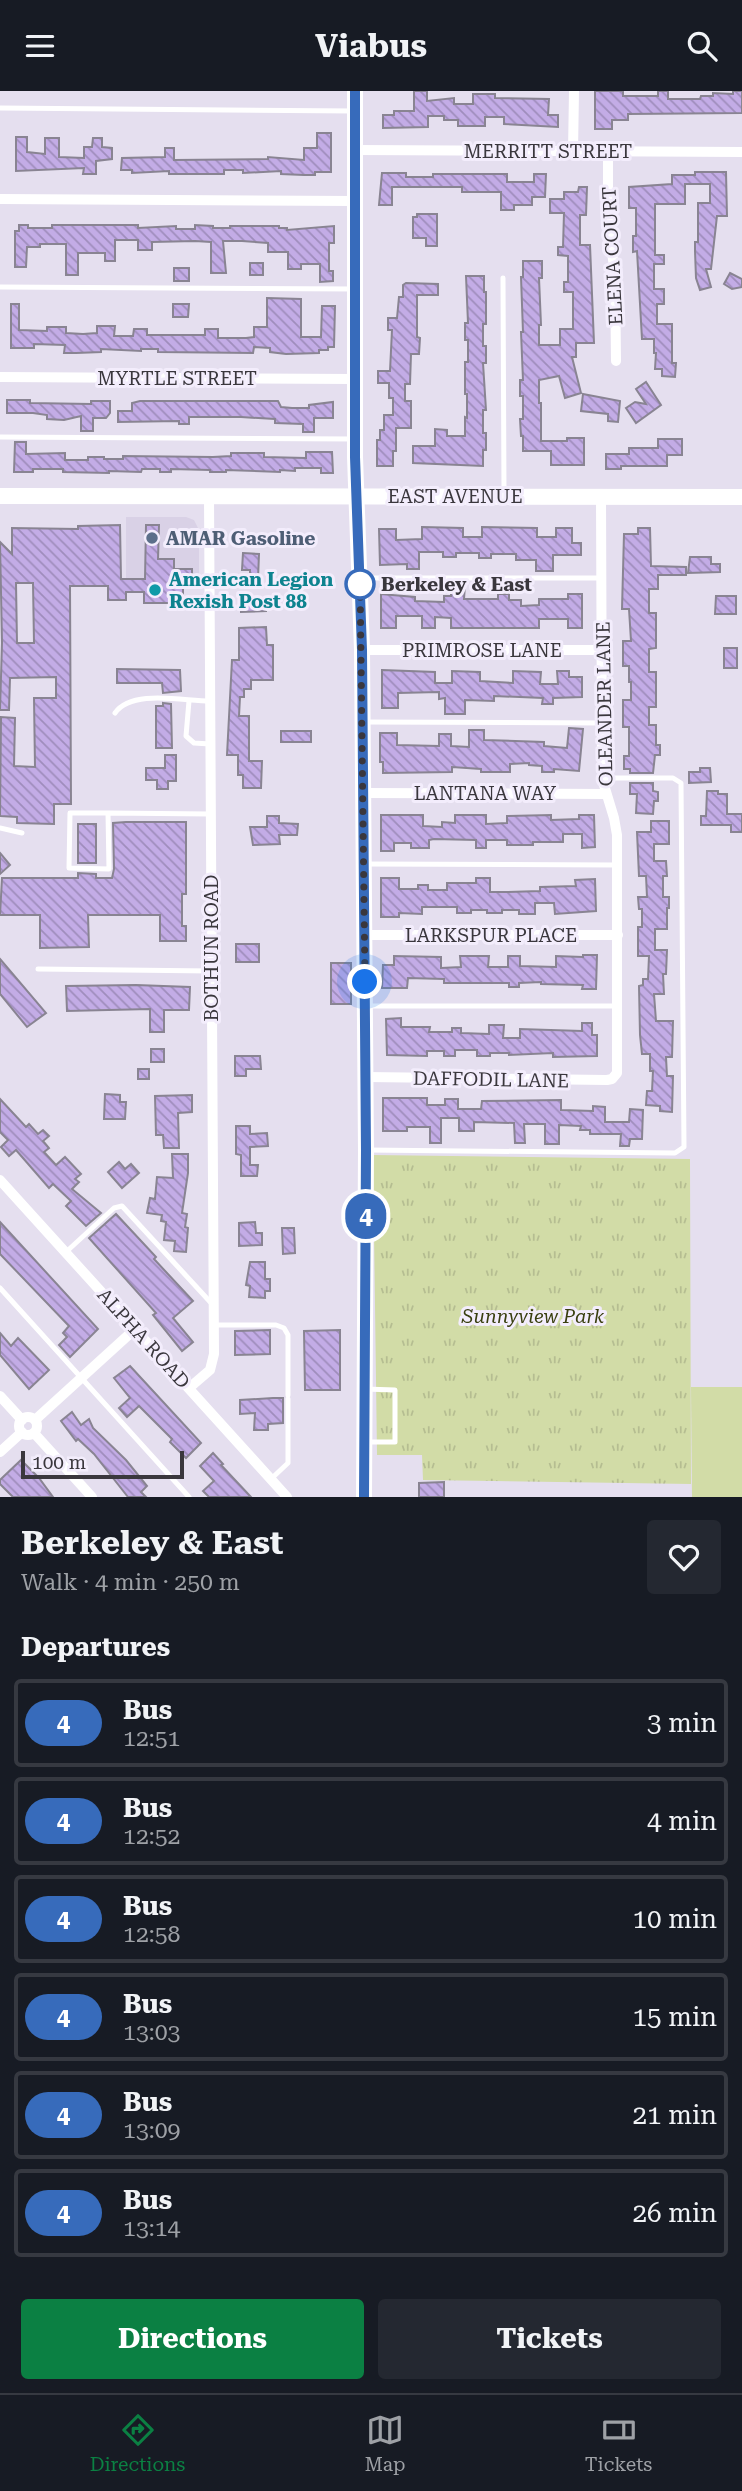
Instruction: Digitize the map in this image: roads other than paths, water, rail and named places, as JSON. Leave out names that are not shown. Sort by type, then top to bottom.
[{"type":"main road","name":"EAST AVENUE","points":[[0,496],[742,497]]},
{"type":"street","points":[[355,91],[355,439],[362,650],[366,1077],[364,1497]]},
{"type":"street","points":[[573,152],[575,91]]},
{"type":"street","name":"MERRITT STREET","points":[[355,150],[742,152]]},
{"type":"street","name":"ELENA COURT","points":[[608,152],[608,226],[616,283],[616,361]]},
{"type":"street","points":[[0,199],[355,201]]},
{"type":"street","name":"MYRTLE STREET","points":[[0,377],[355,379]]},
{"type":"street","name":"BOTHUN ROAD","points":[[189,1388],[211,1367],[214,1354],[209,497]]},
{"type":"street","name":"OLEANDER LANE","points":[[601,497],[603,779],[616,828],[617,865],[618,1068],[615,1076]]},
{"type":"street","name":"PRIMROSE LANE","points":[[362,650],[602,650]]},
{"type":"street","name":"LANTANA WAY","points":[[364,793],[606,794]]},
{"type":"street","name":"LARKSPUR PLACE","points":[[365,935],[618,935]]},
{"type":"street","name":"DAFFODIL LANE","points":[[366,1077],[607,1080],[615,1076]]},
{"type":"street","name":"ALPHA ROAD","points":[[0,1180],[287,1497]]},
{"type":"street","points":[[35,1420],[135,1329]]},
{"type":"street","points":[[0,1396],[22,1420]]},
{"type":"street","points":[[30,1417],[35,1420],[37,1428],[34,1433],[26,1435],[22,1432],[19,1427],[22,1420],[30,1417]]},
{"type":"street","points":[[0,1452],[22,1432]]},
{"type":"street","points":[[34,1433],[92,1497]]},
{"type":"lane","points":[[0,108],[355,111]]},
{"type":"lane","points":[[503,278],[504,496]]},
{"type":"lane","points":[[0,287],[355,289]]},
{"type":"lane","points":[[0,437],[355,439]]},
{"type":"lane","points":[[360,578],[602,578]]},
{"type":"lane","points":[[115,713],[120,705],[133,699],[210,701]]},
{"type":"lane","points":[[189,701],[186,736],[194,743],[210,744]]},
{"type":"lane","points":[[363,722],[602,723]]},
{"type":"lane","points":[[366,1150],[675,1153],[684,1147],[682,786],[680,780],[673,778],[603,779]]},
{"type":"lane","points":[[108,813],[109,869],[69,868],[70,813],[108,813],[211,814]]},
{"type":"lane","points":[[0,828],[22,833]]},
{"type":"lane","points":[[364,864],[617,865]]},
{"type":"lane","points":[[38,969],[211,971]]},
{"type":"lane","points":[[365,1006],[618,1006]]},
{"type":"lane","points":[[66,1252],[114,1208],[122,1206],[213,1305]]},
{"type":"lane","points":[[0,1287],[189,1497]]},
{"type":"lane","points":[[213,1325],[276,1325],[284,1328],[288,1335],[288,1463],[271,1479]]},
{"type":"lane","points":[[364,1442],[395,1442],[395,1390],[365,1389]]},
{"type":"place","name":"AMAR Gasoline","points":[[152,538]]},
{"type":"place","name":"Berkeley & East","points":[[360,584]]},
{"type":"place","name":"American Legion Rexish Post 88","points":[[155,590]]},
{"type":"park label","name":"Sunnyview Park","points":[[533,1316]]}]
